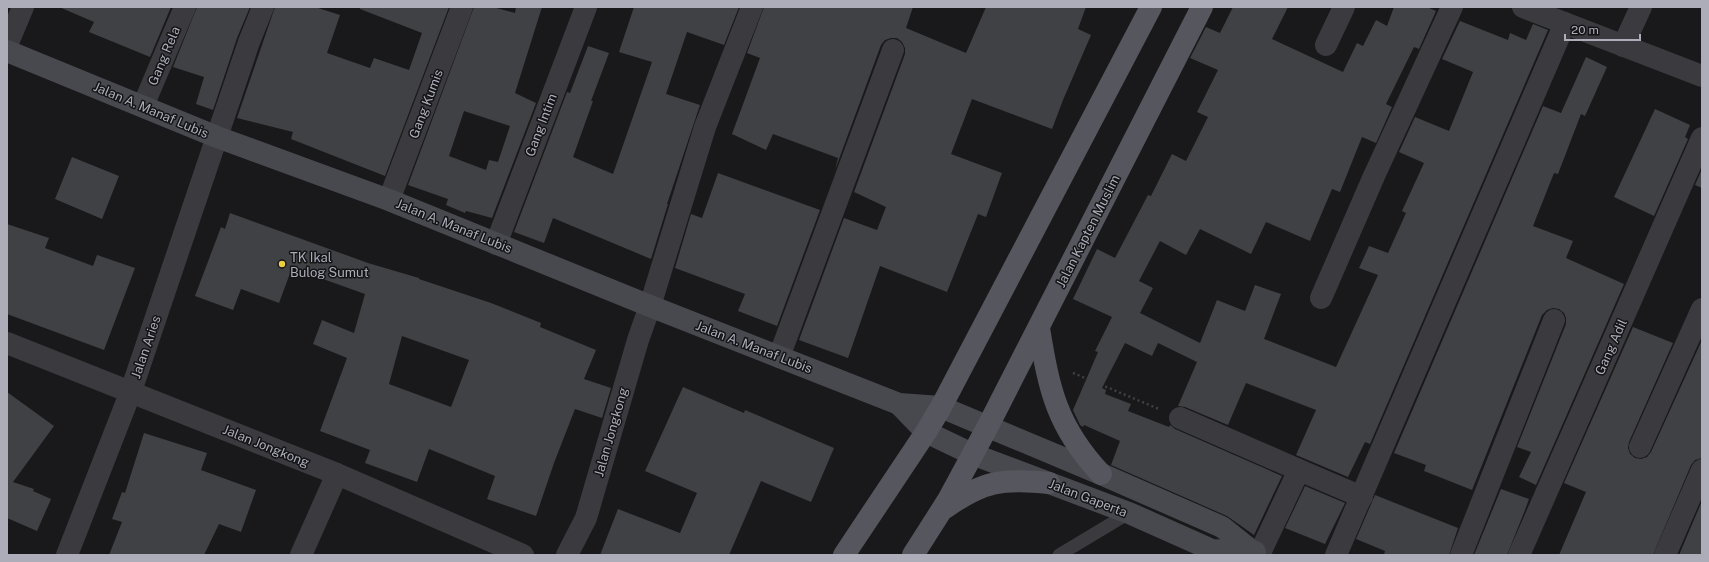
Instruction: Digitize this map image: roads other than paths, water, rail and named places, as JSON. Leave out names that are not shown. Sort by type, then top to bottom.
[{"type":"main road","points":[[844,555],[941,407],[1151,7]]},
{"type":"main road","name":"Jalan Kapten Muslim","points":[[913,555],[942,510],[988,426],[1202,7]]},
{"type":"main road","points":[[1039,328],[1044,362],[1060,416],[1070,435],[1084,456],[1101,474]]},
{"type":"main road","points":[[942,510],[959,498],[983,485],[1009,480],[1049,483]]},
{"type":"street","points":[[7,45],[23,7]]},
{"type":"street","name":"Gang Rela","points":[[143,106],[185,7]]},
{"type":"street","name":"Jalan Aries","points":[[67,555],[131,391],[262,7]]},
{"type":"street","name":"Gang Kumis","points":[[390,200],[462,7]]},
{"type":"street","name":"Gang Intim","points":[[496,244],[586,7]]},
{"type":"street","name":"Jalan Jongkong","points":[[567,555],[586,518],[638,340],[650,306],[705,127],[752,7]]},
{"type":"street","points":[[1326,45],[1344,7]]},
{"type":"street","points":[[1321,298],[1374,176],[1452,7]]},
{"type":"street","points":[[1523,7],[1702,76]]},
{"type":"street","points":[[1623,46],[1641,7]]},
{"type":"street","points":[[1336,555],[1565,23]]},
{"type":"street","points":[[779,357],[893,50]]},
{"type":"street","name":"Jalan A. Manaf Lubis","points":[[7,51],[217,137],[390,200],[650,306],[900,404],[941,407]]},
{"type":"street","name":"Gang Adil","points":[[1519,555],[1702,138]]},
{"type":"street","points":[[1640,446],[1702,309]]},
{"type":"street","points":[[1461,555],[1554,320]]},
{"type":"street","name":"Jalan Jongkong","points":[[7,343],[338,474],[523,555]]},
{"type":"street","name":"Jalan A. Manaf Lubis","points":[[900,404],[926,432]]},
{"type":"street","name":"Jalan Gaperta","points":[[941,407],[1101,474],[1222,527],[1260,553]]},
{"type":"street","points":[[1180,418],[1362,497]]},
{"type":"street","name":"Jalan Gaperta","points":[[926,432],[972,454],[1128,513],[1211,552],[1260,553]]},
{"type":"street","points":[[1260,553],[1299,470]]},
{"type":"street","points":[[1665,555],[1702,470]]},
{"type":"street","points":[[301,555],[338,474]]},
{"type":"street","points":[[1211,552],[1222,527]]},
{"type":"lane","points":[[1059,555],[1128,513]]},
{"type":"place","name":"TK Ikal Bulog Sumut","points":[[282,264]]}]
